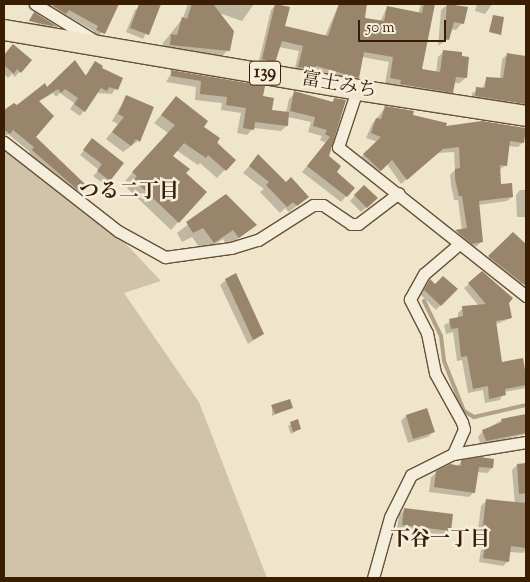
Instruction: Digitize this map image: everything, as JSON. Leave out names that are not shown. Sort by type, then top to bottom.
[{"type":"highway","name":"富士みち","points":[[4,30],[356,90],[526,116]]},
{"type":"street","points":[[35,4],[100,45]]},
{"type":"street","points":[[356,90],[338,147],[399,193],[459,244],[526,296]]},
{"type":"street","points":[[4,142],[118,231],[165,257],[231,248],[258,240],[313,205],[323,205],[351,224],[358,224],[399,193]]},
{"type":"street","points":[[453,454],[464,429],[435,373],[427,333],[410,300],[424,274],[459,244]]},
{"type":"street","points":[[373,578],[390,517],[411,475],[453,454],[526,442]]},
{"type":"shaded area","points":[[4,151],[96,212],[161,281],[124,293],[199,402],[267,578],[4,578]]},
{"type":"building","points":[[55,4],[119,4],[105,34],[96,30],[98,26],[69,10],[66,14],[53,6]]},
{"type":"building","points":[[139,4],[161,4],[149,35],[130,28]]},
{"type":"building","points":[[192,4],[213,4],[234,31],[230,51],[170,45],[171,34],[177,35],[182,17],[187,19]]},
{"type":"building","points":[[275,4],[290,7],[285,26],[328,36],[339,4],[367,4],[365,18],[384,21],[387,6],[422,13],[424,4],[435,4],[422,69],[440,72],[443,50],[462,52],[462,56],[469,57],[467,78],[456,77],[453,93],[400,84],[401,80],[390,78],[393,57],[364,52],[359,78],[316,66],[315,70],[298,67],[303,46],[282,41],[275,63],[262,59]]},
{"type":"building","points":[[447,4],[468,7],[464,24],[454,22],[449,40],[444,39]]},
{"type":"building","points":[[34,12],[58,27],[29,21]]},
{"type":"building","points":[[493,15],[504,17],[501,35],[489,32]]},
{"type":"building","points":[[13,44],[32,60],[21,73],[17,69],[14,74],[4,65],[4,55]]},
{"type":"building","points":[[507,53],[526,56],[526,104],[475,96],[476,87],[485,88],[486,77],[503,78]]},
{"type":"building","points":[[75,60],[86,76],[95,61],[103,66],[102,68],[123,78],[118,90],[109,87],[107,91],[101,88],[85,112],[74,104],[78,98],[65,89],[61,93],[58,89],[39,101],[54,116],[36,137],[86,185],[80,192],[32,150],[34,147],[13,130],[10,134],[4,130],[4,110],[14,103],[17,105],[45,83],[47,87]]},
{"type":"building","points":[[171,70],[265,86],[263,96],[274,98],[272,110],[289,112],[288,126],[255,122],[254,130],[243,128],[246,108],[226,105],[227,97],[200,94],[201,81],[171,76]]},
{"type":"building","points":[[294,91],[333,102],[334,98],[346,100],[329,156],[341,166],[337,172],[355,188],[347,197],[307,166],[330,137],[325,134],[327,130],[313,126],[315,117],[290,111]]},
{"type":"building","points":[[126,95],[154,107],[140,142],[136,139],[131,146],[112,132],[124,117],[118,114]]},
{"type":"building","points":[[176,96],[208,121],[204,127],[220,138],[217,143],[236,160],[226,171],[208,155],[206,158],[184,143],[173,156],[190,169],[186,173],[207,192],[179,223],[134,180],[137,176],[132,172],[175,125],[161,115]]},
{"type":"building","points":[[385,106],[414,111],[413,115],[447,123],[446,126],[482,121],[526,128],[524,143],[510,141],[507,166],[500,165],[501,184],[512,183],[513,197],[479,201],[483,242],[472,244],[455,230],[467,228],[462,196],[459,196],[455,179],[455,169],[460,168],[459,147],[443,149],[407,180],[392,160],[381,171],[363,154],[381,137],[371,133],[376,118],[381,119]]},
{"type":"building","points":[[92,138],[124,163],[110,181],[97,171],[102,164],[83,150]]},
{"type":"building","points":[[258,154],[286,182],[291,177],[309,197],[297,206],[293,202],[287,207],[266,185],[269,182],[249,166]]},
{"type":"building","points":[[364,185],[378,198],[367,208],[354,195]]},
{"type":"building","points":[[226,194],[257,225],[239,238],[233,230],[214,243],[203,228],[193,233],[186,222]]},
{"type":"building","points":[[513,232],[526,244],[526,286],[488,256]]},
{"type":"building","points":[[482,271],[513,298],[509,303],[512,318],[496,321],[502,362],[523,358],[526,376],[526,385],[505,389],[506,395],[489,399],[488,386],[473,389],[467,356],[461,357],[458,328],[451,329],[449,319],[463,316],[462,306],[486,304],[468,283]]},
{"type":"building","points":[[236,273],[264,334],[253,340],[225,279]]},
{"type":"building","points":[[443,276],[458,289],[441,306],[424,290],[430,279],[435,284]]},
{"type":"building","points":[[290,399],[293,408],[275,414],[271,405]]},
{"type":"building","points":[[427,408],[435,432],[413,439],[406,415]]},
{"type":"building","points":[[526,414],[526,433],[486,441],[482,430],[502,422],[501,419]]},
{"type":"building","points":[[298,419],[301,429],[293,432],[290,422]]},
{"type":"building","points":[[480,457],[494,459],[493,468],[479,467],[475,493],[434,487],[436,471],[450,464],[461,466],[461,460]]},
{"type":"building","points":[[526,463],[526,493],[519,494],[517,464]]},
{"type":"building","points":[[486,499],[526,503],[526,548],[511,546],[509,562],[483,558],[487,533],[482,533]]},
{"type":"building","points":[[404,508],[453,514],[451,531],[402,525]]},
{"type":"waterway","points":[[424,301],[441,336],[444,361],[464,411],[474,417],[526,405]]},
{"type":"district","name":"つる二丁目","points":[[129,192]]},
{"type":"district","name":"下谷一丁目","points":[[440,540]]}]
